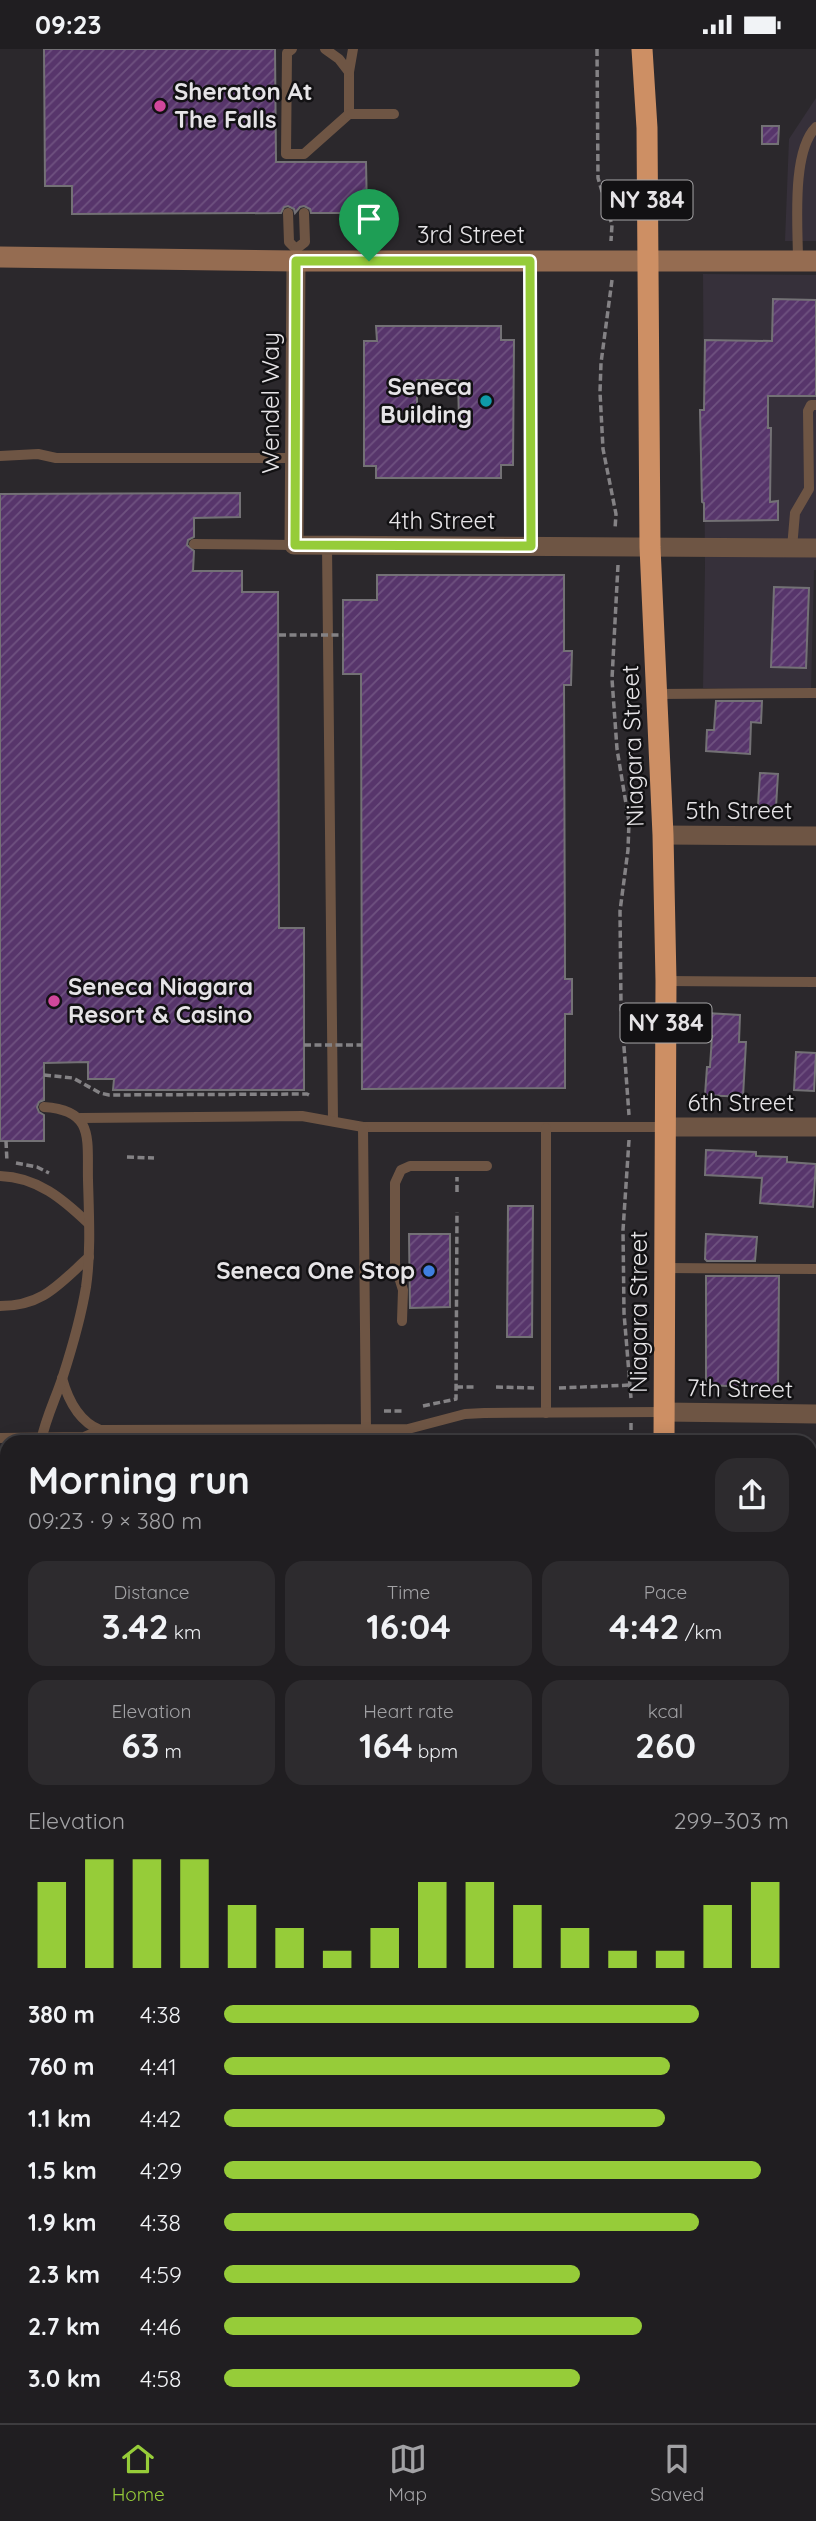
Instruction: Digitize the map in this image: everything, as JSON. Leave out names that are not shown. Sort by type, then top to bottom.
[{"type":"highway","name":"Niagara Street","points":[[642,49],[647,128],[650,547],[663,835],[666,981],[664,1435]]},
{"type":"street","name":"3rd Street","points":[[0,257],[296,255],[530,261],[807,261]]},
{"type":"street","name":"Wendel Way","points":[[295,545],[296,255]]},
{"type":"street","name":"4th Street","points":[[295,545],[816,548]]},
{"type":"street","name":"5th Street","points":[[663,835],[816,836]]},
{"type":"street","name":"6th Street","points":[[667,1127],[816,1128]]},
{"type":"street","name":"7th Street","points":[[664,1412],[816,1414]]},
{"type":"lane","points":[[292,49],[287,53],[287,158],[304,158],[349,114],[394,114]]},
{"type":"lane","points":[[325,49],[343,62],[349,72]]},
{"type":"lane","points":[[349,114],[349,72],[354,49]]},
{"type":"lane","points":[[807,261],[801,161],[816,127]]},
{"type":"lane","points":[[288,213],[289,242],[296,255]]},
{"type":"lane","points":[[296,255],[304,242],[304,213]]},
{"type":"lane","points":[[530,261],[531,546]]},
{"type":"lane","points":[[792,548],[794,513],[809,489],[808,411],[811,405],[816,405]]},
{"type":"lane","points":[[0,456],[38,454],[56,458],[295,457]]},
{"type":"lane","name":"4th Street","points":[[194,544],[295,545]]},
{"type":"lane","points":[[327,545],[333,1121]]},
{"type":"lane","points":[[657,694],[816,693]]},
{"type":"lane","points":[[666,981],[816,982]]},
{"type":"lane","points":[[42,1435],[62,1378],[86,1289],[89,1257],[86,1136],[80,1118],[71,1111],[44,1107]]},
{"type":"lane","points":[[80,1118],[302,1116],[363,1127],[667,1127]]},
{"type":"lane","points":[[363,1127],[366,1430]]},
{"type":"lane","points":[[546,1128],[546,1413]]},
{"type":"lane","points":[[402,1321],[403,1290],[395,1264],[397,1175],[410,1166],[487,1166]]},
{"type":"lane","points":[[0,1176],[17,1176],[34,1182],[68,1203],[89,1224]]},
{"type":"lane","points":[[0,1306],[22,1305],[41,1297],[89,1257]]},
{"type":"lane","points":[[666,1268],[816,1269]]},
{"type":"lane","points":[[62,1378],[77,1413],[92,1427],[100,1430],[408,1429],[465,1414],[664,1412]]},
{"type":"lane","points":[[89,1435],[100,1430]]},
{"type":"path","points":[[597,49],[598,178],[612,225],[611,238]]},
{"type":"path","points":[[612,283],[602,352],[600,392],[603,449],[615,525]]},
{"type":"path","points":[[618,563],[612,679],[617,749],[629,822],[620,911],[621,1006],[629,1107]]},
{"type":"path","points":[[279,635],[343,635]]},
{"type":"path","points":[[304,1045],[362,1045]]},
{"type":"path","points":[[44,1075],[64,1075],[100,1093],[311,1096]]},
{"type":"path","points":[[127,1095],[127,1107]]},
{"type":"path","points":[[6,1141],[6,1162]]},
{"type":"path","points":[[629,1150],[624,1230],[624,1313],[631,1396]]},
{"type":"path","points":[[127,1157],[154,1158]]},
{"type":"path","points":[[424,1406],[456,1399],[457,1212]]},
{"type":"path","points":[[559,1388],[631,1385]]},
{"type":"path","points":[[456,1387],[475,1387]]},
{"type":"path","points":[[496,1387],[536,1388]]},
{"type":"path","points":[[384,1411],[404,1411]]},
{"type":"path","points":[[631,1429],[631,1435]]},
{"type":"shaded area","points":[[816,98],[816,241],[785,241],[789,139]]},
{"type":"shaded area","points":[[703,274],[816,275],[816,570],[811,691],[703,688]]},
{"type":"building","name":"Sheraton At The Falls","points":[[44,49],[275,49],[276,162],[366,162],[367,213],[311,213],[310,209],[304,206],[295,213],[294,209],[288,206],[284,207],[281,213],[72,214],[72,186],[45,186]]},
{"type":"building","points":[[762,126],[779,126],[778,144],[762,144]]},
{"type":"building","points":[[773,299],[816,300],[816,396],[768,396],[768,428],[771,428],[770,502],[778,501],[778,520],[704,521],[700,410],[704,410],[705,340],[772,341]]},
{"type":"building","name":"Seneca Building","points":[[376,326],[501,326],[501,340],[514,340],[513,465],[501,465],[501,478],[376,478],[376,466],[364,466],[364,341],[377,341]],"holes":[[[417,380],[458,380],[459,422],[417,422]]]},
{"type":"building","name":"Seneca Niagara Resort & Casino","points":[[240,493],[240,517],[194,518],[194,537],[188,540],[187,545],[194,551],[193,571],[242,571],[242,592],[278,592],[279,928],[304,928],[304,1090],[113,1090],[114,1079],[88,1079],[88,1062],[44,1063],[44,1100],[39,1102],[37,1107],[44,1115],[44,1141],[0,1141],[0,494]]},
{"type":"building","points":[[377,575],[564,575],[564,651],[572,651],[571,685],[564,685],[565,979],[572,979],[572,1014],[565,1014],[565,1088],[362,1089],[361,674],[343,674],[343,600],[377,600]]},
{"type":"building","points":[[774,587],[809,588],[806,668],[771,667]]},
{"type":"building","points":[[716,701],[762,701],[761,723],[751,722],[750,754],[706,751],[707,730],[714,730]]},
{"type":"building","points":[[760,773],[778,774],[776,807],[758,806]]},
{"type":"building","points":[[706,1013],[740,1015],[739,1042],[746,1042],[743,1097],[705,1095],[712,1036],[705,1036]]},
{"type":"building","points":[[796,1052],[816,1053],[814,1091],[794,1090]]},
{"type":"building","points":[[706,1150],[756,1152],[756,1156],[787,1157],[787,1162],[816,1164],[813,1207],[760,1203],[762,1178],[705,1175]]},
{"type":"building","points":[[508,1206],[533,1206],[532,1337],[507,1337]]},
{"type":"building","name":"Seneca One Stop","points":[[409,1234],[450,1234],[450,1307],[410,1308]]},
{"type":"building","points":[[706,1234],[757,1237],[755,1261],[707,1261]]},
{"type":"building","points":[[706,1276],[779,1276],[778,1388],[706,1385]]},
{"type":"place","name":"Sheraton At The Falls","points":[[160,106]]},
{"type":"place","name":"Seneca Building","points":[[486,401]]},
{"type":"place","name":"Seneca Niagara Resort & Casino","points":[[54,1001]]},
{"type":"place","name":"Seneca One Stop","points":[[429,1271]]},
{"type":"route","points":[[296,261],[369,261],[530,261],[531,546],[295,545],[296,261]]}]
